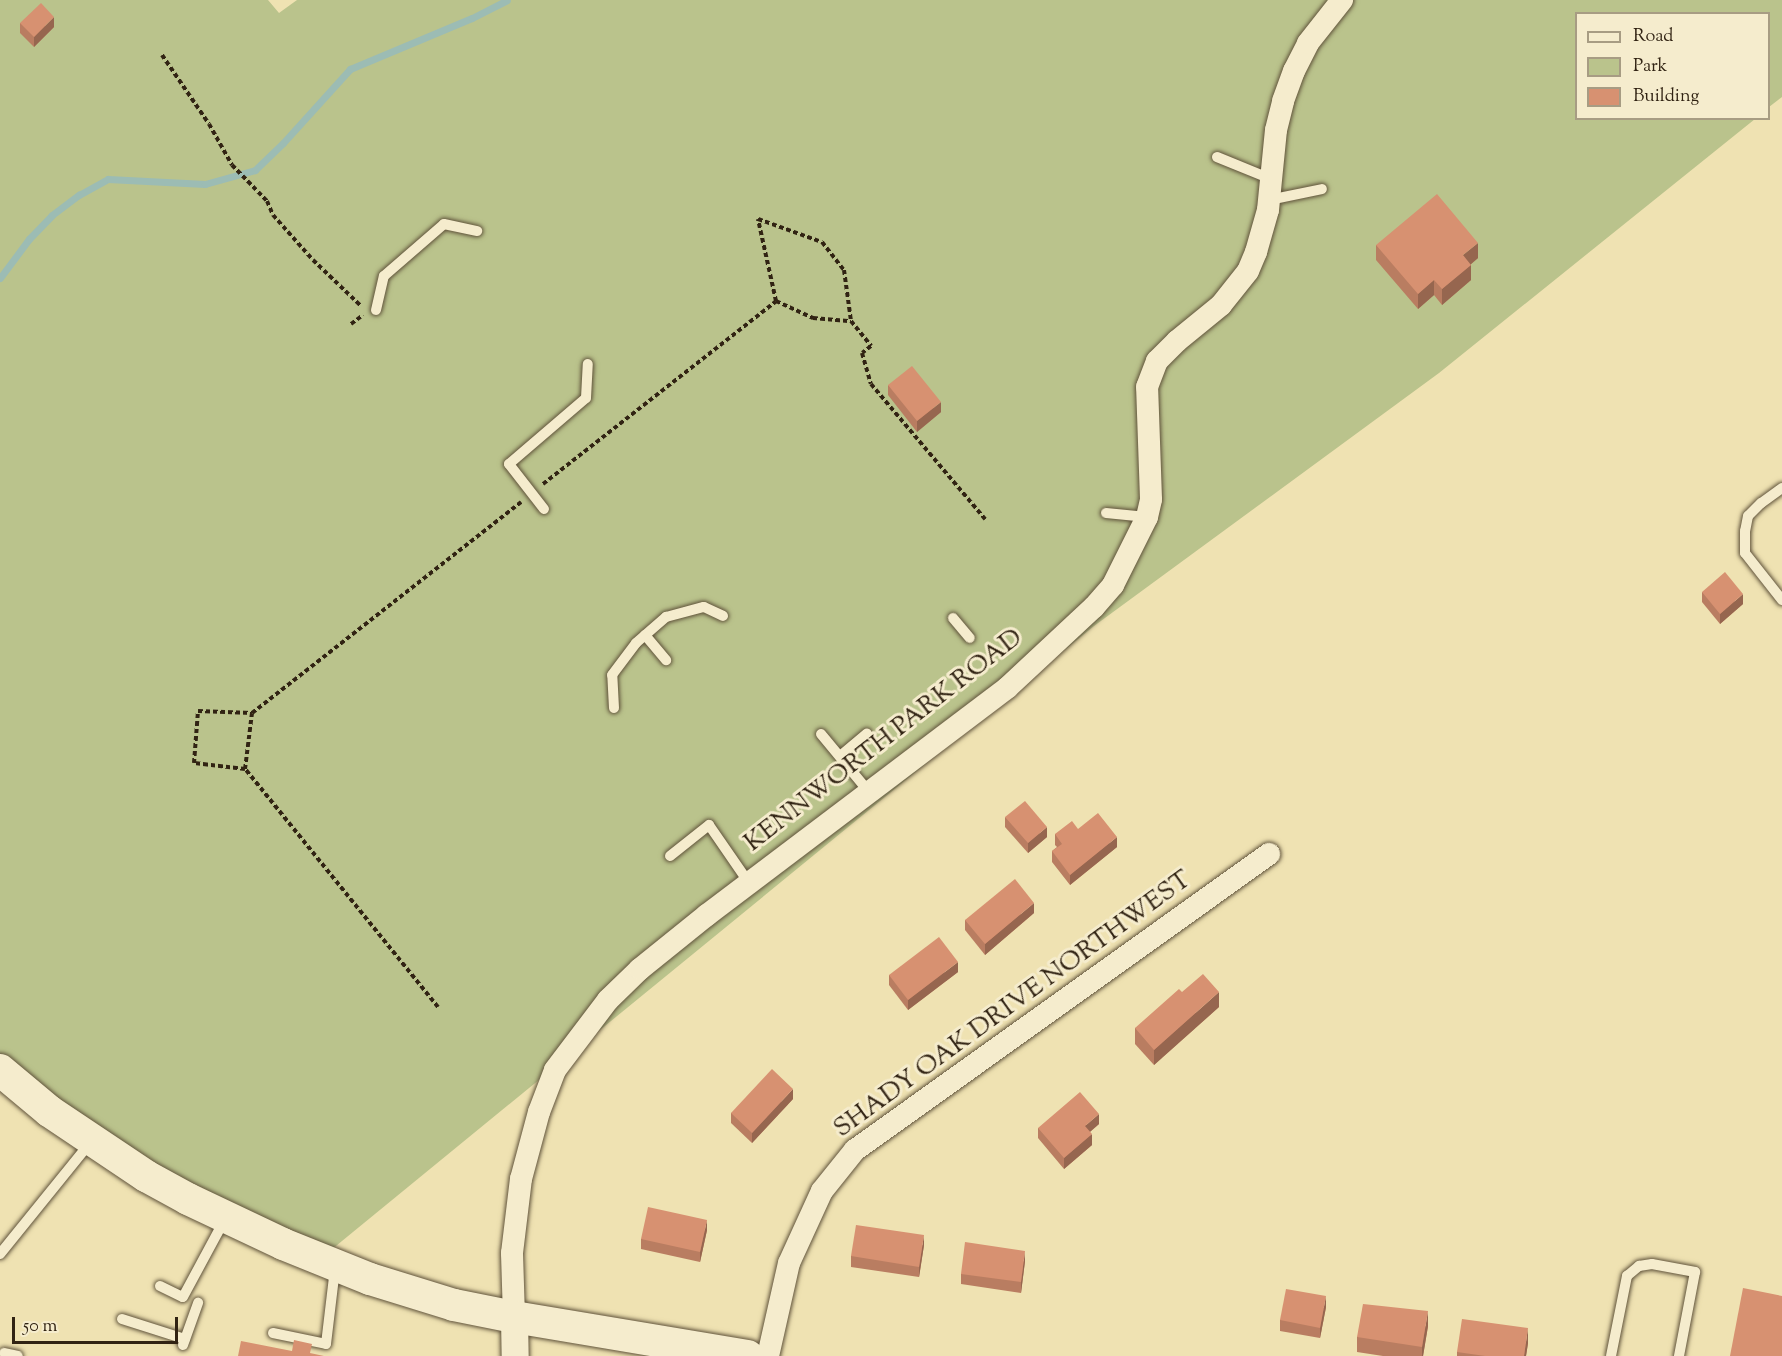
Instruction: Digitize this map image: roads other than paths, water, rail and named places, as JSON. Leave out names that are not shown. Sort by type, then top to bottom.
[{"type":"main road","points":[[0,1070],[49,1111],[146,1176],[225,1217],[336,1265],[454,1305],[748,1356]]},
{"type":"street","name":"KENNWORTH PARK ROAD","points":[[514,1317],[512,1253],[521,1179],[539,1112],[555,1070],[608,1000],[640,969],[749,883],[1007,688],[1094,607],[1113,585],[1147,517],[1151,500],[1152,477],[1147,387],[1157,361],[1235,289],[1256,252],[1270,190],[1276,130],[1294,71],[1308,43],[1342,0]]},
{"type":"street","name":"SHADY OAK DRIVE NORTHWEST","points":[[768,1356],[789,1263],[822,1191],[855,1150],[1269,854]]},
{"type":"street","points":[[514,1317],[515,1356]]},
{"type":"lane","points":[[1217,157],[1270,190],[1322,189]]},
{"type":"lane","points":[[376,310],[384,276],[444,224],[477,231]]},
{"type":"lane","points":[[544,508],[509,464],[586,398],[588,364]]},
{"type":"lane","points":[[1782,488],[1748,516],[1745,553],[1782,600]]},
{"type":"lane","points":[[1106,513],[1147,517]]},
{"type":"lane","points":[[614,708],[612,675],[645,635],[666,617],[704,607],[723,616]]},
{"type":"lane","points":[[953,618],[970,638]]},
{"type":"lane","points":[[645,635],[666,660]]},
{"type":"lane","points":[[840,756],[867,733]]},
{"type":"lane","points":[[821,734],[869,792]]},
{"type":"lane","points":[[670,856],[709,825],[749,883]]},
{"type":"lane","points":[[0,1254],[92,1140]]},
{"type":"lane","points":[[160,1286],[183,1297],[225,1217]]},
{"type":"lane","points":[[1611,1356],[1627,1276],[1639,1266],[1652,1264],[1695,1272],[1679,1356]]},
{"type":"lane","points":[[273,1333],[326,1344],[336,1265]]},
{"type":"lane","points":[[122,1319],[184,1342],[198,1303]]},
{"type":"lane","points":[[4,1353],[18,1356]]},
{"type":"waterway","points":[[0,278],[29,239],[52,215],[79,195],[108,179],[205,184],[255,170],[283,143],[350,69],[472,18],[507,0]]}]
